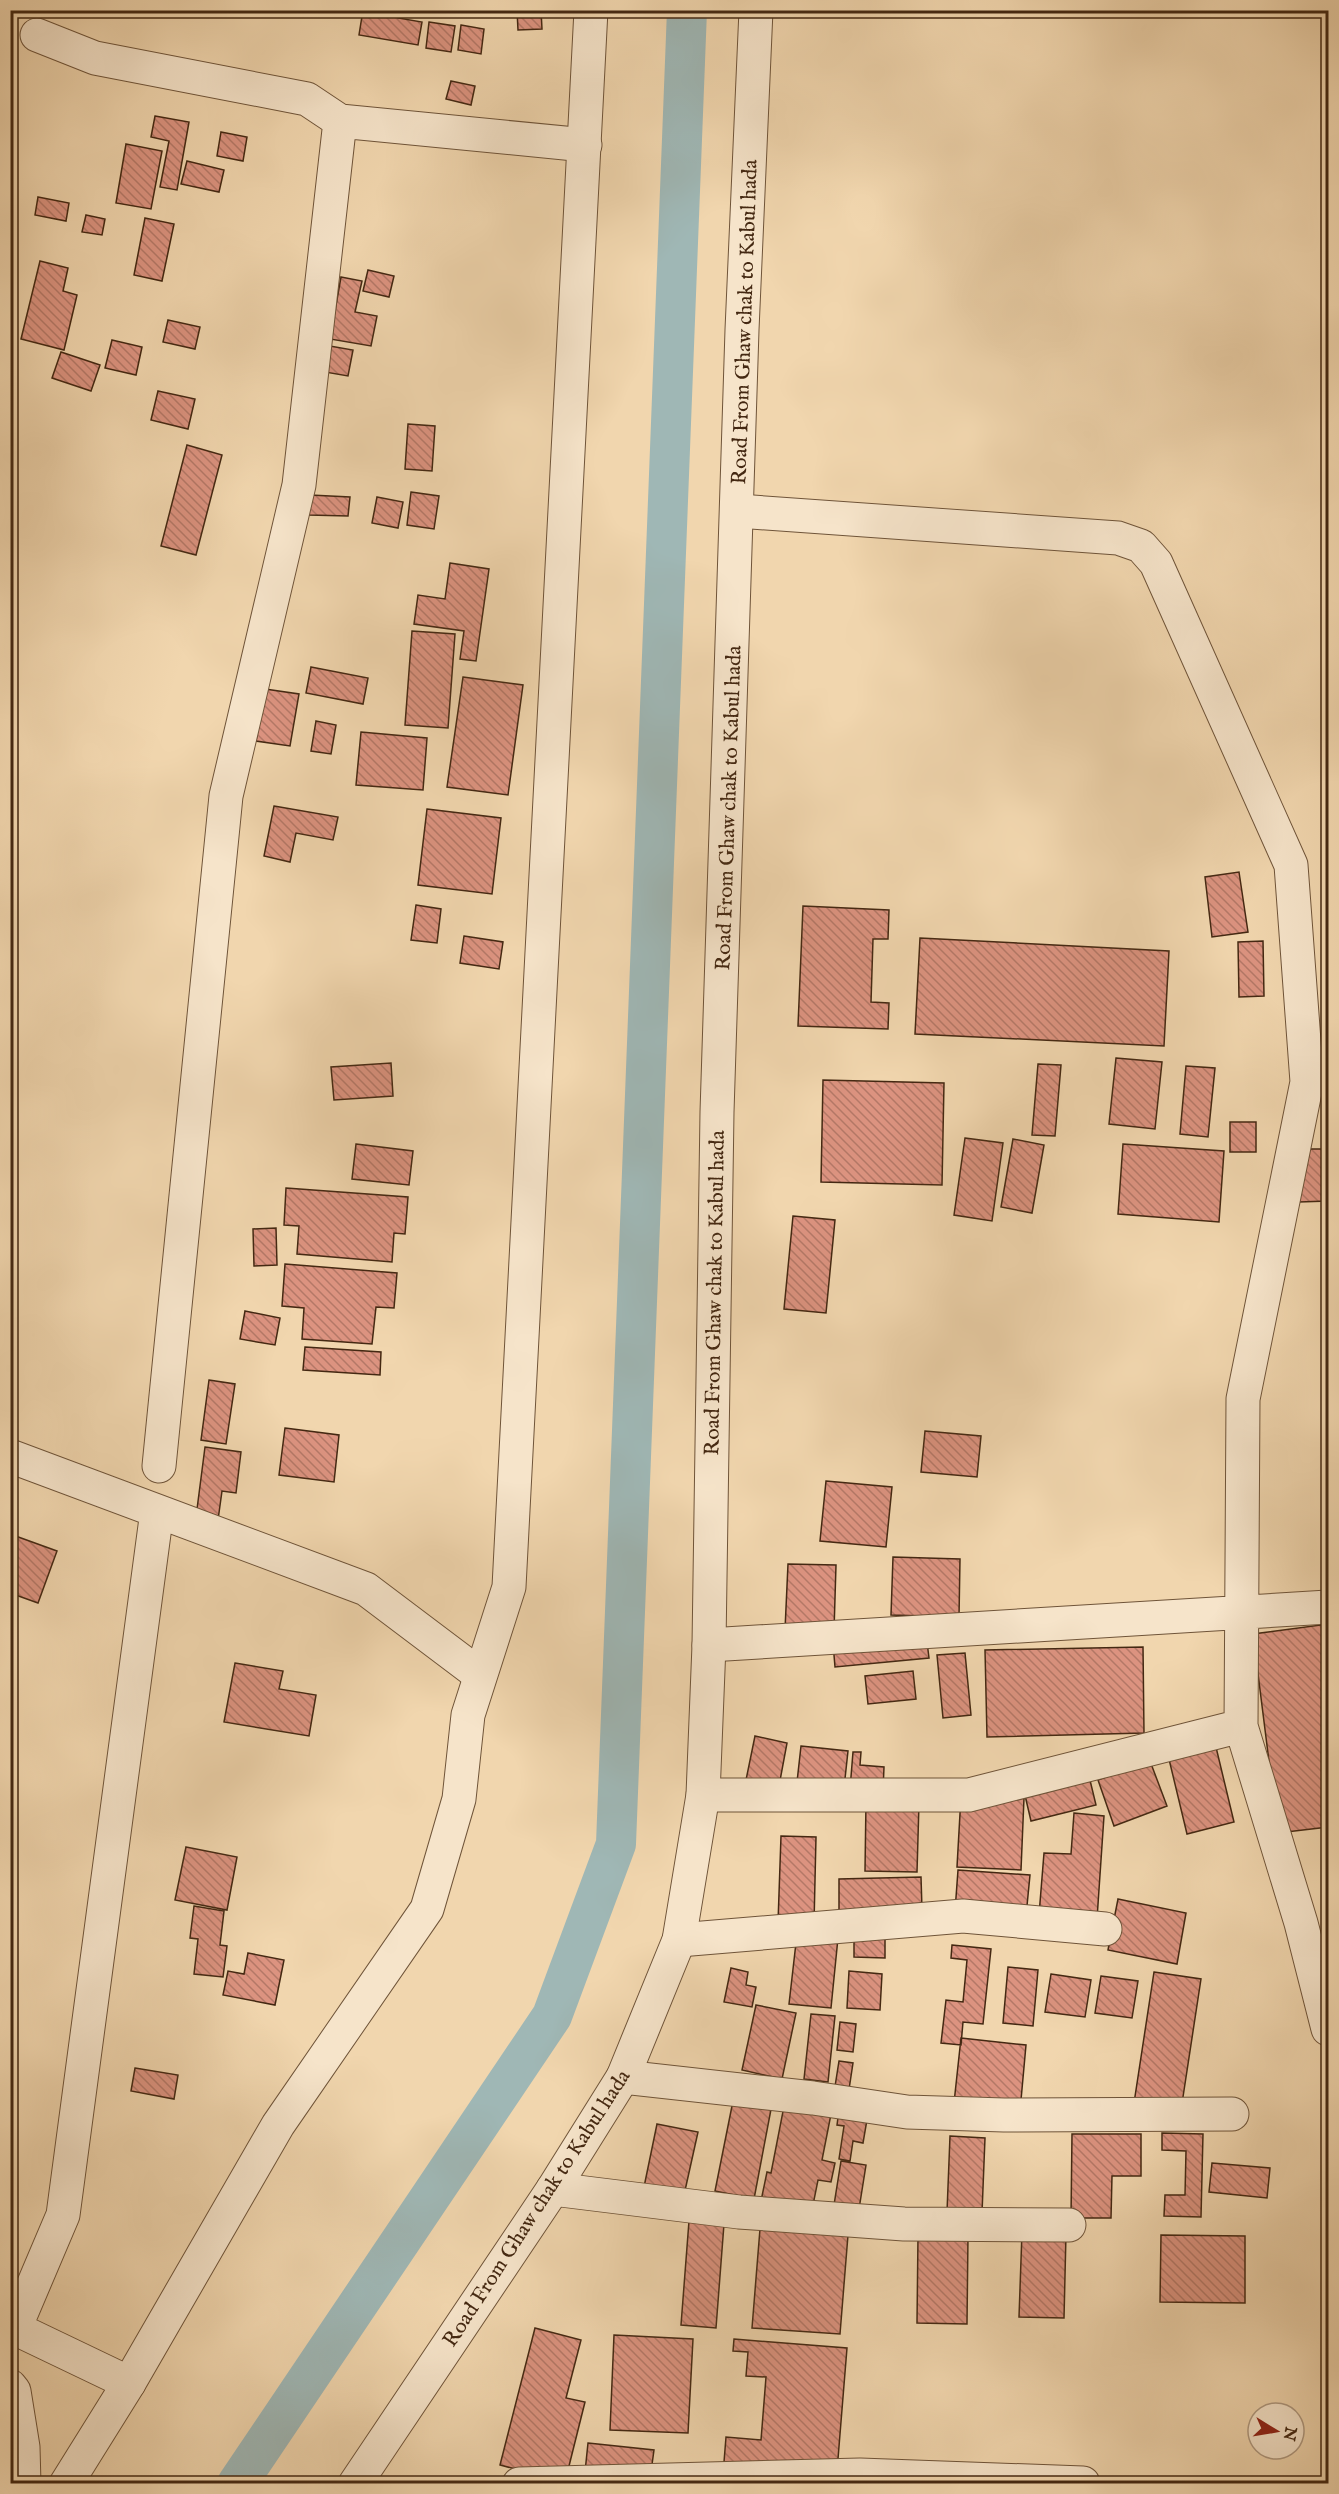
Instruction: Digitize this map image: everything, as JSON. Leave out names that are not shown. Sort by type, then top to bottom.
[{"type":"street","points":[[66,2484],[129,2383],[278,2124],[427,1909],[459,1799],[468,1715],[509,1587],[591,10]]},
{"type":"street","name":"Road From Ghaw chak to Kabul hada","points":[[355,2484],[553,2189],[623,2078],[679,1940],[703,1795],[709,1645],[717,1112],[742,330],[756,10]]},
{"type":"street","points":[[37,35],[95,58],[307,99],[340,121],[585,145]]},
{"type":"street","points":[[159,1466],[226,796],[299,485],[340,121]]},
{"type":"street","points":[[738,511],[1118,538],[1141,546],[1156,563],[1291,865],[1307,1082],[1243,1399],[1241,1726],[1315,1922],[1329,2029]]},
{"type":"street","points":[[10,1456],[366,1589],[480,1675]]},
{"type":"street","points":[[129,2383],[13,2327],[63,2215],[157,1511]]},
{"type":"street","points":[[709,1645],[1329,1607]]},
{"type":"street","points":[[703,1795],[969,1795],[1241,1726]]},
{"type":"street","points":[[679,1940],[963,1916],[1105,1929]]},
{"type":"street","points":[[623,2078],[813,2098],[907,2112],[1004,2115],[1232,2114]]},
{"type":"street","points":[[553,2189],[739,2212],[904,2224],[1069,2225]]},
{"type":"street","points":[[10,2386],[14,2391],[23,2447],[24,2484]]},
{"type":"street","points":[[519,2484],[860,2475],[1083,2483]]},
{"type":"building","points":[[363,10],[399,10],[398,18],[422,22],[418,45],[359,35]]},
{"type":"building","points":[[517,10],[541,10],[542,29],[518,30]]},
{"type":"building","points":[[429,22],[455,26],[451,52],[426,48]]},
{"type":"building","points":[[461,25],[484,29],[481,54],[458,50]]},
{"type":"building","points":[[451,81],[475,86],[471,105],[446,99]]},
{"type":"building","points":[[155,116],[189,122],[177,190],[160,187],[169,141],[151,137]]},
{"type":"building","points":[[221,132],[247,137],[243,161],[217,156]]},
{"type":"building","points":[[126,144],[162,151],[151,209],[116,203]]},
{"type":"building","points":[[187,161],[224,170],[219,192],[181,184]]},
{"type":"building","points":[[38,197],[69,203],[66,221],[35,215]]},
{"type":"building","points":[[86,215],[105,219],[102,235],[82,232]]},
{"type":"building","points":[[145,218],[174,224],[162,281],[134,275]]},
{"type":"building","points":[[40,261],[68,268],[63,291],[77,295],[64,350],[21,339]]},
{"type":"building","points":[[368,270],[394,276],[389,297],[363,291]]},
{"type":"building","points":[[341,277],[362,281],[355,312],[377,316],[371,346],[330,339]]},
{"type":"building","points":[[168,320],[200,327],[195,349],[163,342]]},
{"type":"building","points":[[112,340],[142,347],[136,375],[105,368]]},
{"type":"building","points":[[324,345],[353,350],[348,376],[319,371]]},
{"type":"building","points":[[61,352],[100,365],[91,391],[52,378]]},
{"type":"building","points":[[158,391],[195,399],[188,429],[151,420]]},
{"type":"building","points":[[408,424],[435,426],[432,471],[405,469]]},
{"type":"building","points":[[187,445],[222,455],[196,555],[161,546]]},
{"type":"building","points":[[411,492],[439,496],[434,529],[407,525]]},
{"type":"building","points":[[310,495],[350,497],[348,516],[309,515]]},
{"type":"building","points":[[377,497],[403,502],[398,528],[372,523]]},
{"type":"building","points":[[450,563],[489,569],[476,661],[460,659],[464,631],[414,624],[418,595],[445,599]]},
{"type":"building","points":[[412,631],[455,634],[448,728],[405,725]]},
{"type":"building","points":[[311,667],[368,678],[363,704],[306,693]]},
{"type":"building","points":[[463,677],[523,685],[508,795],[447,787]]},
{"type":"building","points":[[265,689],[299,694],[290,746],[256,741]]},
{"type":"building","points":[[316,721],[336,725],[331,754],[311,751]]},
{"type":"building","points":[[361,732],[427,738],[423,790],[356,785]]},
{"type":"building","points":[[274,806],[338,817],[333,840],[296,833],[290,862],[264,856]]},
{"type":"building","points":[[427,809],[501,818],[492,894],[418,885]]},
{"type":"building","points":[[1239,872],[1248,932],[1212,937],[1205,877]]},
{"type":"building","points":[[416,905],[441,909],[437,943],[411,940]]},
{"type":"building","points":[[803,906],[889,910],[888,939],[873,939],[871,1002],[889,1003],[888,1029],[798,1026]]},
{"type":"building","points":[[464,936],[503,942],[499,969],[460,963]]},
{"type":"building","points":[[920,938],[1169,951],[1164,1046],[915,1034]]},
{"type":"building","points":[[1263,941],[1264,996],[1239,997],[1238,942]]},
{"type":"building","points":[[1116,1058],[1162,1062],[1155,1129],[1109,1124]]},
{"type":"building","points":[[391,1063],[393,1096],[334,1100],[331,1067]]},
{"type":"building","points":[[1038,1064],[1061,1065],[1055,1136],[1032,1135]]},
{"type":"building","points":[[1186,1066],[1215,1068],[1208,1137],[1180,1134]]},
{"type":"building","points":[[823,1080],[944,1083],[942,1185],[821,1182]]},
{"type":"building","points":[[1230,1122],[1256,1122],[1256,1152],[1230,1152]]},
{"type":"building","points":[[965,1138],[1003,1143],[992,1221],[954,1215]]},
{"type":"building","points":[[1013,1139],[1044,1145],[1032,1213],[1001,1207]]},
{"type":"building","points":[[356,1144],[413,1151],[409,1185],[352,1179]]},
{"type":"building","points":[[1123,1144],[1224,1151],[1219,1222],[1118,1214]]},
{"type":"building","points":[[1299,1149],[1328,1149],[1328,1201],[1299,1202]]},
{"type":"building","points":[[286,1188],[408,1197],[405,1234],[394,1233],[392,1262],[297,1254],[299,1226],[284,1225]]},
{"type":"building","points":[[793,1216],[835,1220],[826,1313],[784,1309]]},
{"type":"building","points":[[276,1228],[277,1265],[254,1266],[253,1229]]},
{"type":"building","points":[[285,1264],[397,1273],[394,1308],[376,1307],[372,1344],[302,1339],[304,1308],[282,1306]]},
{"type":"building","points":[[245,1311],[280,1318],[275,1345],[240,1339]]},
{"type":"building","points":[[305,1347],[381,1352],[380,1375],[303,1370]]},
{"type":"building","points":[[209,1380],[235,1384],[226,1444],[201,1440]]},
{"type":"building","points":[[285,1428],[339,1435],[334,1482],[279,1475]]},
{"type":"building","points":[[925,1431],[981,1436],[977,1477],[921,1472]]},
{"type":"building","points":[[205,1447],[241,1452],[236,1493],[222,1491],[218,1520],[196,1517]]},
{"type":"building","points":[[826,1481],[892,1487],[886,1547],[820,1541]]},
{"type":"building","points":[[10,1534],[57,1551],[38,1603],[10,1593]]},
{"type":"building","points":[[893,1557],[960,1559],[959,1617],[891,1615]]},
{"type":"building","points":[[788,1564],[836,1565],[834,1631],[785,1630]]},
{"type":"building","points":[[1328,1624],[1328,1827],[1278,1833],[1253,1634]]},
{"type":"building","points":[[926,1634],[929,1658],[835,1667],[833,1643]]},
{"type":"building","points":[[1143,1647],[1144,1733],[987,1737],[985,1650]]},
{"type":"building","points":[[965,1653],[971,1715],[943,1718],[937,1655]]},
{"type":"building","points":[[235,1663],[283,1671],[279,1689],[316,1695],[309,1736],[224,1722]]},
{"type":"building","points":[[913,1671],[916,1699],[868,1704],[865,1676]]},
{"type":"building","points":[[755,1736],[787,1743],[779,1786],[746,1780]]},
{"type":"building","points":[[1215,1743],[1234,1822],[1187,1834],[1168,1755]]},
{"type":"building","points":[[801,1746],[848,1751],[844,1788],[797,1782]]},
{"type":"building","points":[[853,1752],[861,1752],[860,1765],[884,1767],[883,1791],[850,1789]]},
{"type":"building","points":[[1150,1761],[1167,1806],[1114,1826],[1098,1780]]},
{"type":"building","points":[[1089,1776],[1096,1805],[1031,1821],[1024,1791]]},
{"type":"building","points":[[961,1796],[1024,1798],[1021,1870],[957,1867]]},
{"type":"building","points":[[866,1802],[919,1803],[917,1872],[865,1871]]},
{"type":"building","points":[[1074,1813],[1104,1816],[1097,1919],[1039,1915],[1044,1853],[1071,1854]]},
{"type":"building","points":[[781,1836],[816,1837],[814,1924],[778,1923]]},
{"type":"building","points":[[186,1847],[237,1857],[227,1910],[175,1900]]},
{"type":"building","points":[[958,1870],[1030,1875],[1026,1916],[955,1911]]},
{"type":"building","points":[[921,1877],[922,1909],[839,1911],[839,1879]]},
{"type":"building","points":[[1118,1899],[1186,1913],[1177,1964],[1108,1950]]},
{"type":"building","points":[[194,1906],[224,1911],[220,1945],[227,1946],[223,1977],[194,1974],[198,1939],[190,1938]]},
{"type":"building","points":[[797,1934],[838,1938],[831,2008],[789,2004]]},
{"type":"building","points":[[854,1937],[885,1938],[885,1958],[854,1957]]},
{"type":"building","points":[[952,1945],[991,1949],[983,2024],[963,2022],[961,2045],[941,2043],[946,2000],[963,2002],[967,1960],[951,1958]]},
{"type":"building","points":[[248,1953],[284,1960],[275,2005],[223,1995],[228,1971],[244,1974]]},
{"type":"building","points":[[1008,1967],[1038,1970],[1033,2026],[1003,2023]]},
{"type":"building","points":[[731,1968],[748,1972],[746,1985],[756,1987],[752,2007],[724,2002]]},
{"type":"building","points":[[849,1971],[882,1974],[880,2010],[847,2008]]},
{"type":"building","points":[[1154,1972],[1201,1979],[1181,2110],[1134,2103]]},
{"type":"building","points":[[1051,1974],[1091,1980],[1085,2017],[1045,2012]]},
{"type":"building","points":[[1101,1976],[1138,1981],[1132,2018],[1095,2013]]},
{"type":"building","points":[[756,2005],[796,2013],[782,2079],[742,2070]]},
{"type":"building","points":[[811,2014],[835,2016],[828,2082],[804,2079]]},
{"type":"building","points":[[840,2022],[856,2024],[853,2052],[837,2050]]},
{"type":"building","points":[[961,2038],[1026,2045],[1020,2111],[954,2103]]},
{"type":"building","points":[[839,2061],[853,2063],[848,2096],[834,2093]]},
{"type":"building","points":[[135,2068],[178,2075],[174,2099],[131,2091]]},
{"type":"building","points":[[734,2096],[772,2104],[754,2199],[715,2191]]},
{"type":"building","points":[[785,2101],[832,2109],[822,2160],[835,2163],[831,2182],[818,2180],[812,2210],[761,2201],[767,2172],[771,2173]]},
{"type":"building","points":[[839,2110],[868,2114],[863,2143],[853,2141],[850,2161],[839,2159],[844,2126],[837,2125]]},
{"type":"building","points":[[657,2124],[698,2132],[684,2195],[644,2187]]},
{"type":"building","points":[[1162,2133],[1203,2134],[1201,2217],[1164,2216],[1165,2195],[1185,2195],[1186,2151],[1162,2150]]},
{"type":"building","points":[[1072,2134],[1141,2134],[1141,2176],[1112,2176],[1111,2218],[1071,2218]]},
{"type":"building","points":[[950,2136],[985,2138],[982,2213],[947,2212]]},
{"type":"building","points":[[841,2161],[866,2165],[859,2209],[834,2205]]},
{"type":"building","points":[[1212,2163],[1270,2168],[1267,2198],[1209,2192]]},
{"type":"building","points":[[689,2221],[724,2224],[716,2328],[681,2325]]},
{"type":"building","points":[[760,2229],[848,2235],[840,2334],[752,2328]]},
{"type":"building","points":[[1022,2232],[1066,2234],[1064,2318],[1019,2317]]},
{"type":"building","points":[[1161,2235],[1245,2236],[1245,2303],[1160,2302]]},
{"type":"building","points":[[918,2236],[968,2236],[967,2324],[917,2323]]},
{"type":"building","points":[[535,2328],[581,2340],[566,2398],[585,2402],[565,2482],[500,2465]]},
{"type":"building","points":[[614,2335],[693,2339],[688,2433],[610,2430]]},
{"type":"building","points":[[734,2339],[847,2348],[837,2471],[724,2462],[726,2437],[761,2440],[766,2377],[746,2376],[748,2352],[733,2351]]},
{"type":"building","points":[[588,2443],[654,2450],[650,2479],[585,2472]]},
{"type":"waterway","points":[[237,2484],[552,2016],[616,1844],[687,10]]}]
